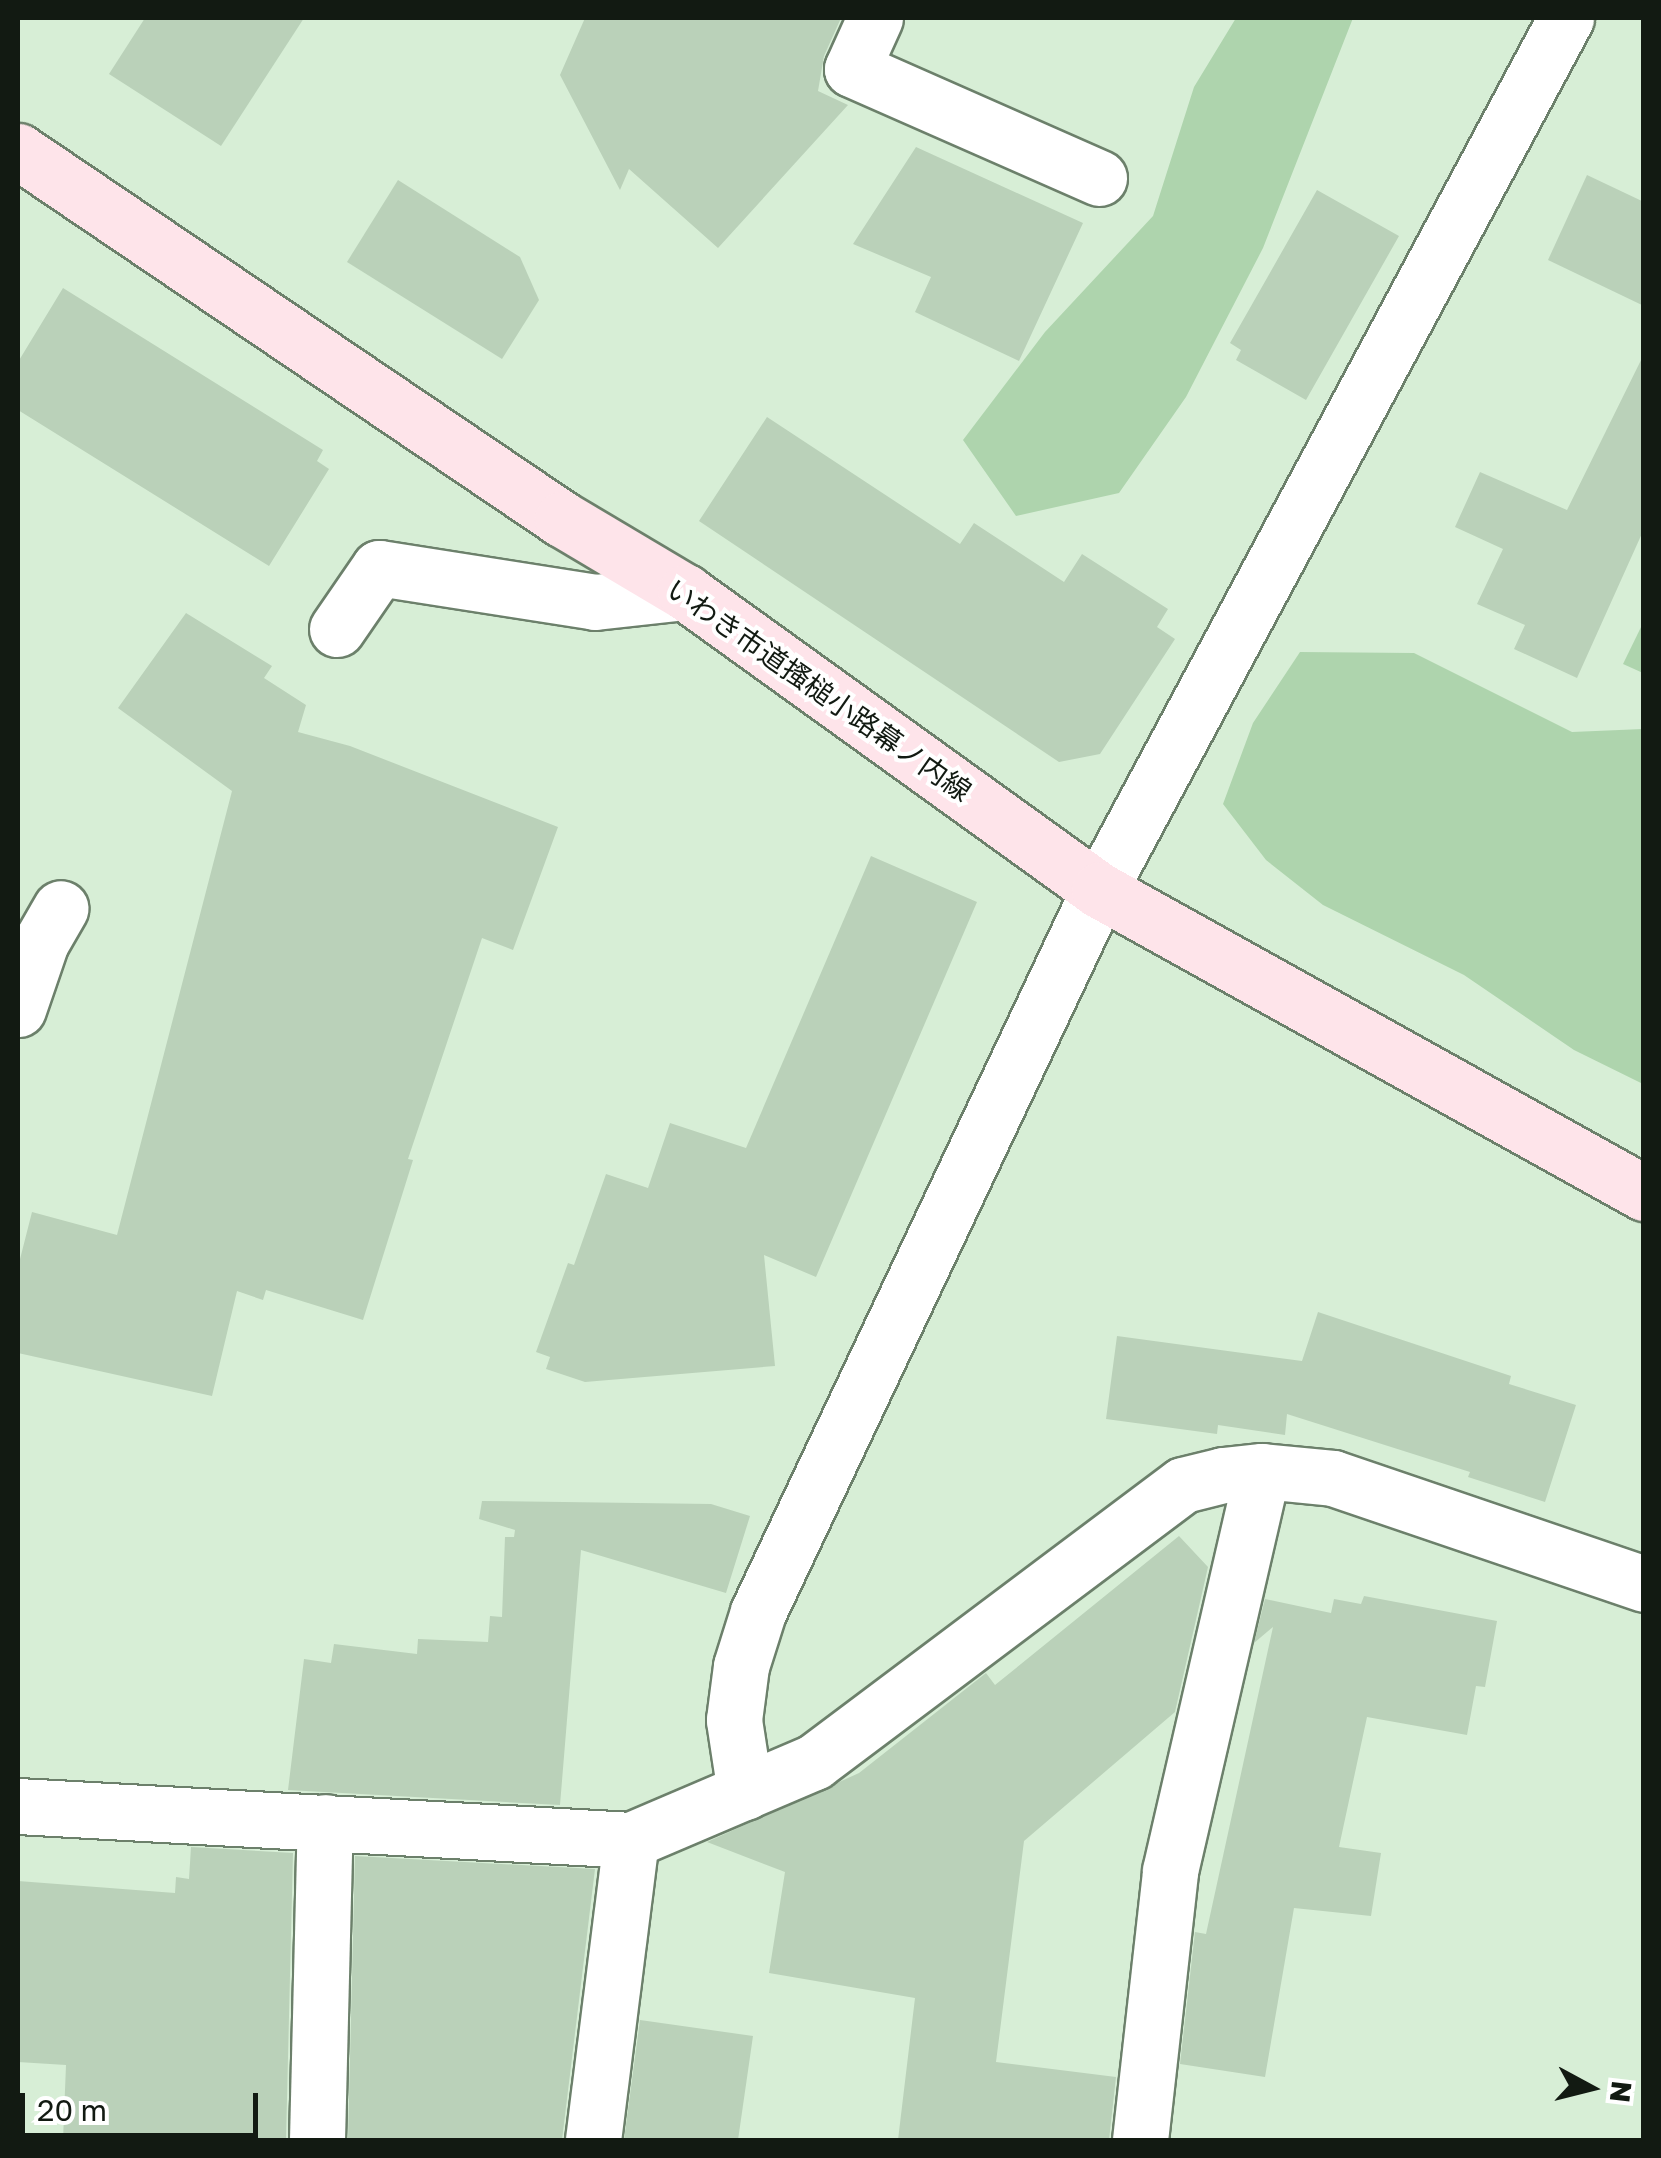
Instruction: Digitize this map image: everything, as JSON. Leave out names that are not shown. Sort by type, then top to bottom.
[{"type":"street","points":[[874,18],[852,68],[1099,178]]},
{"type":"street","points":[[745,1792],[734,1720],[740,1666],[758,1612],[1099,890],[1566,18]]},
{"type":"street","name":"いわき市道搔槌小路幕ノ内線","points":[[18,150],[562,519],[685,592],[1099,890],[1644,1192]]},
{"type":"street","points":[[338,629],[380,568],[595,602],[685,592]]},
{"type":"street","points":[[18,1010],[41,942],[61,908]]},
{"type":"street","points":[[1140,2140],[1170,1871],[1262,1471]]},
{"type":"street","points":[[18,1806],[632,1840],[814,1762],[1183,1485],[1262,1471],[1333,1478],[1644,1584]]},
{"type":"street","points":[[317,2140],[325,1822]]},
{"type":"street","points":[[594,2140],[632,1840]]},
{"type":"green space","points":[[1236,18],[1353,18],[1263,248],[1186,397],[1119,493],[1016,516],[963,440],[1045,332],[1153,216],[1194,87]]},
{"type":"green space","points":[[1643,623],[1643,673],[1623,664]]},
{"type":"green space","points":[[1300,652],[1414,653],[1572,732],[1643,729],[1643,1084],[1574,1050],[1464,975],[1323,905],[1266,860],[1223,804],[1253,723]]},
{"type":"building","points":[[145,18],[304,18],[221,146],[109,74]]},
{"type":"building","points":[[585,18],[841,18],[824,56],[818,91],[848,105],[718,248],[629,169],[620,190],[560,75]]},
{"type":"building","points":[[916,147],[1083,223],[1019,361],[915,312],[931,277],[853,244]]},
{"type":"building","points":[[1587,175],[1644,202],[1644,306],[1548,260]]},
{"type":"building","points":[[398,180],[520,257],[539,300],[502,359],[347,262]]},
{"type":"building","points":[[1317,190],[1399,236],[1306,400],[1236,360],[1241,350],[1230,343]]},
{"type":"building","points":[[63,288],[323,450],[317,461],[329,469],[269,566],[18,410],[18,362]]},
{"type":"building","points":[[1644,354],[1644,529],[1577,678],[1514,649],[1525,625],[1477,604],[1503,549],[1455,527],[1480,472],[1567,510]]},
{"type":"building","points":[[767,417],[960,544],[974,523],[1064,582],[1082,554],[1168,609],[1157,627],[1175,639],[1100,754],[1059,762],[699,521]]},
{"type":"building","points":[[186,613],[272,666],[264,678],[306,705],[298,732],[350,746],[558,827],[513,950],[482,938],[408,1159],[413,1160],[363,1320],[266,1290],[263,1300],[237,1291],[212,1396],[18,1353],[18,1267],[32,1212],[117,1235],[232,791],[118,708]]},
{"type":"building","points":[[871,856],[977,902],[816,1277],[764,1255],[775,1366],[585,1382],[546,1369],[550,1357],[536,1352],[568,1263],[574,1265],[606,1174],[648,1188],[670,1123],[746,1148]]},
{"type":"building","points":[[1318,1312],[1511,1376],[1509,1384],[1576,1405],[1545,1502],[1468,1477],[1470,1472],[1287,1414],[1285,1435],[1218,1425],[1217,1434],[1106,1419],[1117,1336],[1302,1361]]},
{"type":"building","points":[[482,1501],[711,1504],[750,1516],[726,1593],[581,1550],[560,1805],[288,1790],[304,1659],[331,1663],[334,1644],[417,1654],[418,1639],[488,1642],[490,1616],[502,1617],[505,1537],[514,1537],[515,1530],[479,1519]]},
{"type":"building","points":[[1179,1536],[1208,1567],[1175,1712],[1024,1841],[996,2062],[1116,2077],[1109,2140],[898,2140],[915,1998],[769,1973],[785,1872],[707,1842],[859,1773],[986,1673],[995,1685]]},
{"type":"building","points":[[1364,1596],[1497,1621],[1485,1687],[1476,1686],[1467,1735],[1367,1717],[1339,1847],[1381,1853],[1371,1916],[1294,1908],[1265,2077],[1180,2064],[1195,1932],[1206,1934],[1273,1627],[1254,1643],[1265,1599],[1331,1613],[1334,1599],[1361,1604]]},
{"type":"building","points":[[191,1847],[293,1853],[286,2140],[63,2140],[66,2065],[18,2062],[18,1881],[175,1893],[176,1877],[189,1879]]},
{"type":"building","points":[[355,1856],[595,1869],[562,2140],[348,2140]]},
{"type":"building","points":[[640,2020],[753,2036],[738,2140],[624,2140]]}]
